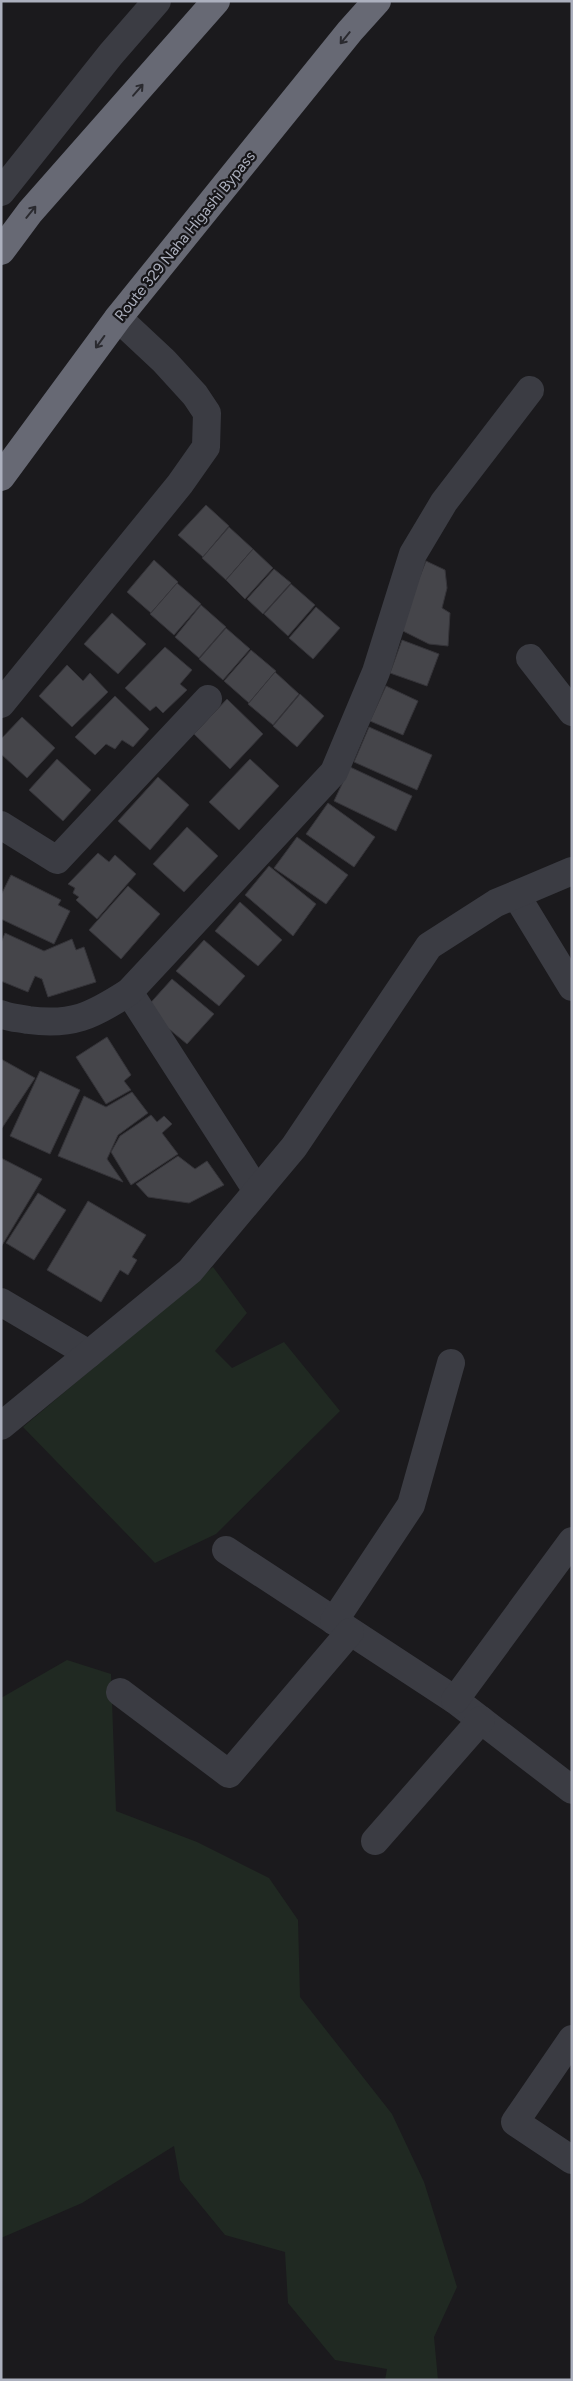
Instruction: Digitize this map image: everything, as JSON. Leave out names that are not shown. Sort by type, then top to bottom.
[{"type":"highway","points":[[1,251],[30,212],[216,1]]},
{"type":"highway","name":"Route 329 Naha Higashi Bypass","points":[[1,477],[118,318],[350,31],[377,1]]},
{"type":"street","points":[[1,192],[111,54],[157,1]]},
{"type":"street","points":[[1,704],[180,484],[206,447],[207,413],[203,407],[164,361],[118,318]]},
{"type":"street","points":[[1,1014],[38,1021],[71,1021],[101,1010],[129,992],[334,772],[376,672],[413,554],[444,502],[530,390]]},
{"type":"street","points":[[530,658],[572,712]]},
{"type":"street","points":[[1,825],[57,860],[208,699]]},
{"type":"street","points":[[1,1426],[190,1271],[294,1147],[429,946],[496,904],[572,871]]},
{"type":"street","points":[[516,895],[572,986]]},
{"type":"street","points":[[129,992],[257,1191]]},
{"type":"street","points":[[1,1302],[89,1354]]},
{"type":"street","points":[[120,1692],[229,1774],[342,1627],[411,1505],[451,1363]]},
{"type":"street","points":[[455,1700],[572,1541]]},
{"type":"street","points":[[226,1550],[455,1700],[572,1790]]},
{"type":"street","points":[[374,1841],[481,1720]]},
{"type":"street","points":[[572,2039],[515,2122],[572,2160]]},
{"type":"shaded area","points":[[213,1267],[247,1313],[215,1351],[232,1368],[284,1342],[340,1411],[216,1534],[155,1563],[23,1427]]},
{"type":"shaded area","points":[[67,1660],[111,1674],[116,1811],[197,1842],[269,1878],[298,1920],[300,1997],[392,2114],[424,2182],[457,2287],[434,2337],[438,2380],[385,2380],[387,2369],[335,2360],[288,2303],[285,2252],[225,2235],[180,2180],[174,2146],[82,2203],[1,2238],[1,1698]]},
{"type":"building","points":[[206,505],[229,526],[203,557],[178,535]]},
{"type":"building","points":[[229,527],[253,549],[226,580],[202,558]]},
{"type":"building","points":[[253,549],[273,568],[245,599],[226,580]]},
{"type":"building","points":[[154,560],[178,582],[151,613],[127,592]]},
{"type":"building","points":[[426,561],[445,570],[447,588],[442,608],[450,613],[448,646],[429,644],[399,629]]},
{"type":"building","points":[[274,569],[291,583],[263,614],[247,599]]},
{"type":"building","points":[[177,583],[201,604],[174,635],[150,614]]},
{"type":"building","points":[[291,584],[315,605],[288,636],[264,614]]},
{"type":"building","points":[[201,605],[226,627],[199,658],[175,637]]},
{"type":"building","points":[[316,607],[340,628],[313,659],[289,638]]},
{"type":"building","points":[[112,613],[146,644],[118,674],[84,644]]},
{"type":"building","points":[[226,628],[250,649],[223,680],[199,659]]},
{"type":"building","points":[[402,640],[439,654],[427,686],[390,673]]},
{"type":"building","points":[[165,647],[192,670],[180,684],[187,690],[163,713],[156,706],[150,711],[125,688]]},
{"type":"building","points":[[251,650],[276,671],[249,703],[224,681]]},
{"type":"building","points":[[67,665],[83,681],[90,673],[108,692],[72,727],[39,696]]},
{"type":"building","points":[[275,672],[299,694],[273,725],[248,704]]},
{"type":"building","points":[[386,686],[418,701],[403,735],[370,721]]},
{"type":"building","points":[[300,694],[324,716],[297,747],[273,726]]},
{"type":"building","points":[[115,696],[149,729],[133,747],[122,740],[115,749],[106,744],[95,755],[75,737]]},
{"type":"building","points":[[227,699],[263,734],[230,769],[194,734]]},
{"type":"building","points":[[22,717],[55,748],[27,778],[1,754],[1,739]]},
{"type":"building","points":[[369,727],[432,755],[417,790],[354,762]]},
{"type":"building","points":[[57,759],[91,790],[63,821],[29,790]]},
{"type":"building","points":[[250,759],[279,786],[239,830],[209,802]]},
{"type":"building","points":[[350,767],[412,796],[396,831],[334,801]]},
{"type":"building","points":[[158,777],[189,805],[150,850],[118,821]]},
{"type":"building","points":[[328,803],[375,837],[354,867],[306,834]]},
{"type":"building","points":[[187,827],[218,856],[184,892],[153,864]]},
{"type":"building","points":[[297,837],[348,875],[326,904],[274,868]]},
{"type":"building","points":[[98,853],[109,862],[115,855],[136,874],[97,919],[76,900],[79,897],[73,893],[75,888],[68,884]]},
{"type":"building","points":[[269,866],[316,904],[293,936],[245,895]]},
{"type":"building","points":[[11,875],[61,900],[58,905],[70,911],[54,944],[1,919],[1,895]]},
{"type":"building","points":[[128,886],[160,914],[121,959],[89,930]]},
{"type":"building","points":[[240,902],[282,940],[258,966],[215,931]]},
{"type":"building","points":[[5,933],[44,951],[72,939],[76,950],[84,947],[96,982],[48,997],[42,979],[35,976],[28,992],[1,981],[1,943]]},
{"type":"building","points":[[204,940],[245,976],[219,1006],[176,971]]},
{"type":"building","points":[[172,979],[214,1014],[187,1044],[145,1009]]},
{"type":"building","points":[[107,1037],[131,1075],[124,1081],[131,1090],[106,1104],[76,1057]]},
{"type":"building","points":[[1,1059],[35,1078],[2,1128],[1,1128]]},
{"type":"building","points":[[40,1071],[80,1090],[50,1154],[10,1136]]},
{"type":"building","points":[[132,1092],[148,1113],[118,1135],[107,1159],[123,1182],[58,1156],[84,1096],[106,1107]]},
{"type":"building","points":[[151,1115],[157,1122],[164,1116],[172,1124],[162,1133],[178,1154],[131,1185],[111,1152],[120,1136]]},
{"type":"building","points":[[178,1156],[195,1169],[207,1161],[224,1185],[189,1203],[148,1197],[136,1184]]},
{"type":"building","points":[[1,1158],[42,1179],[1,1247]]},
{"type":"building","points":[[38,1193],[66,1210],[34,1260],[6,1243]]},
{"type":"building","points":[[88,1201],[146,1235],[132,1257],[137,1260],[128,1275],[120,1270],[101,1302],[47,1270]]}]
